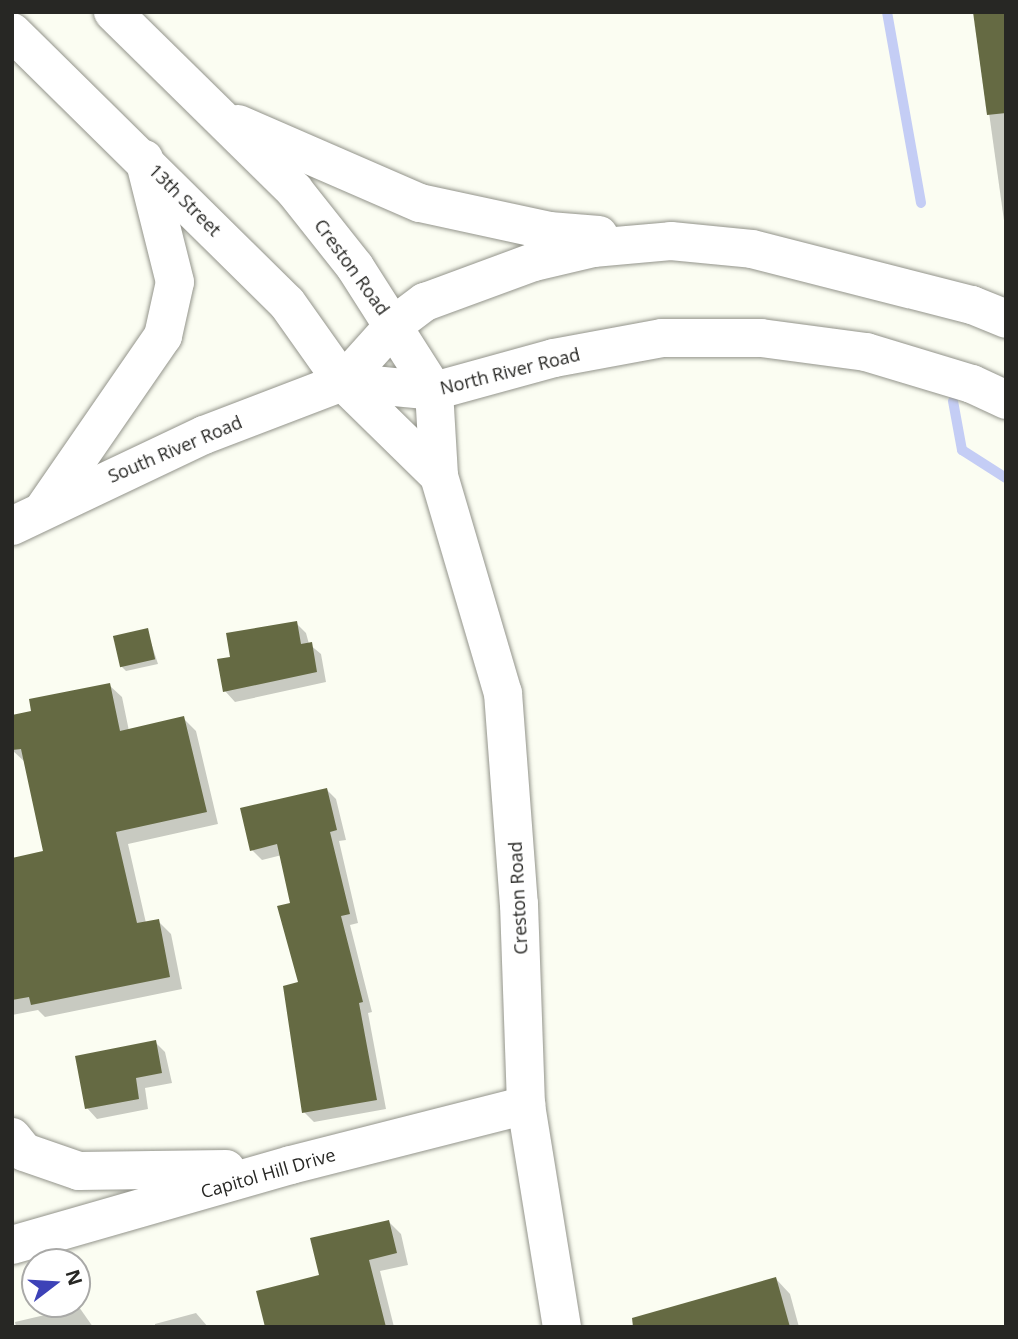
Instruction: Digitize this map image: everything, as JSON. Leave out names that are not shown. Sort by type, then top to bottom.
[{"type":"main road","name":"Creston Road","points":[[113,12],[226,119],[294,190],[394,325],[434,391],[439,476],[503,693],[519,904],[526,1105],[562,1327]]},
{"type":"main road","name":"13th Street","points":[[12,32],[142,156],[287,303],[343,382]]},
{"type":"main road","points":[[226,119],[420,203],[549,231],[752,249],[972,305],[1006,319]]},
{"type":"main road","points":[[45,507],[163,336],[175,282],[142,156]]},
{"type":"main road","points":[[343,382],[394,325],[425,302],[534,262],[593,248],[671,241]]},
{"type":"main road","name":"North River Road","points":[[343,382],[434,391],[554,358],[662,338],[761,338],[866,352],[972,384],[1006,400]]},
{"type":"main road","name":"Creston Road","points":[[343,382],[439,476]]},
{"type":"main road","name":"South River Road","points":[[12,526],[45,507],[204,435],[343,382]]},
{"type":"main road","name":"Capitol Hill Drive","points":[[12,1245],[291,1165],[526,1105]]},
{"type":"main road","points":[[12,1138],[24,1152],[79,1171],[291,1165]]},
{"type":"building","points":[[973,12],[1006,12],[1006,113],[987,115]]},
{"type":"building","points":[[297,621],[301,644],[312,642],[317,672],[223,692],[217,659],[230,657],[226,633]]},
{"type":"building","points":[[148,628],[155,659],[120,667],[113,636]]},
{"type":"building","points":[[110,683],[120,731],[184,716],[207,812],[116,832],[137,923],[159,919],[170,977],[31,1005],[29,997],[12,1000],[12,858],[43,851],[21,749],[12,750],[12,715],[31,711],[29,699]]},
{"type":"building","points":[[327,788],[337,830],[330,832],[350,914],[341,916],[363,1002],[359,1003],[377,1100],[302,1113],[283,986],[298,982],[277,906],[290,903],[277,844],[250,851],[240,808]]},
{"type":"building","points":[[156,1040],[162,1073],[136,1078],[139,1099],[85,1109],[75,1056]]},
{"type":"building","points":[[389,1220],[397,1253],[369,1260],[386,1327],[265,1327],[256,1291],[319,1275],[310,1238]]},
{"type":"building","points":[[776,1277],[790,1327],[633,1327],[632,1318]]},
{"type":"waterway","points":[[887,12],[921,203]]},
{"type":"waterway","points":[[953,401],[962,450],[1006,478]]}]
